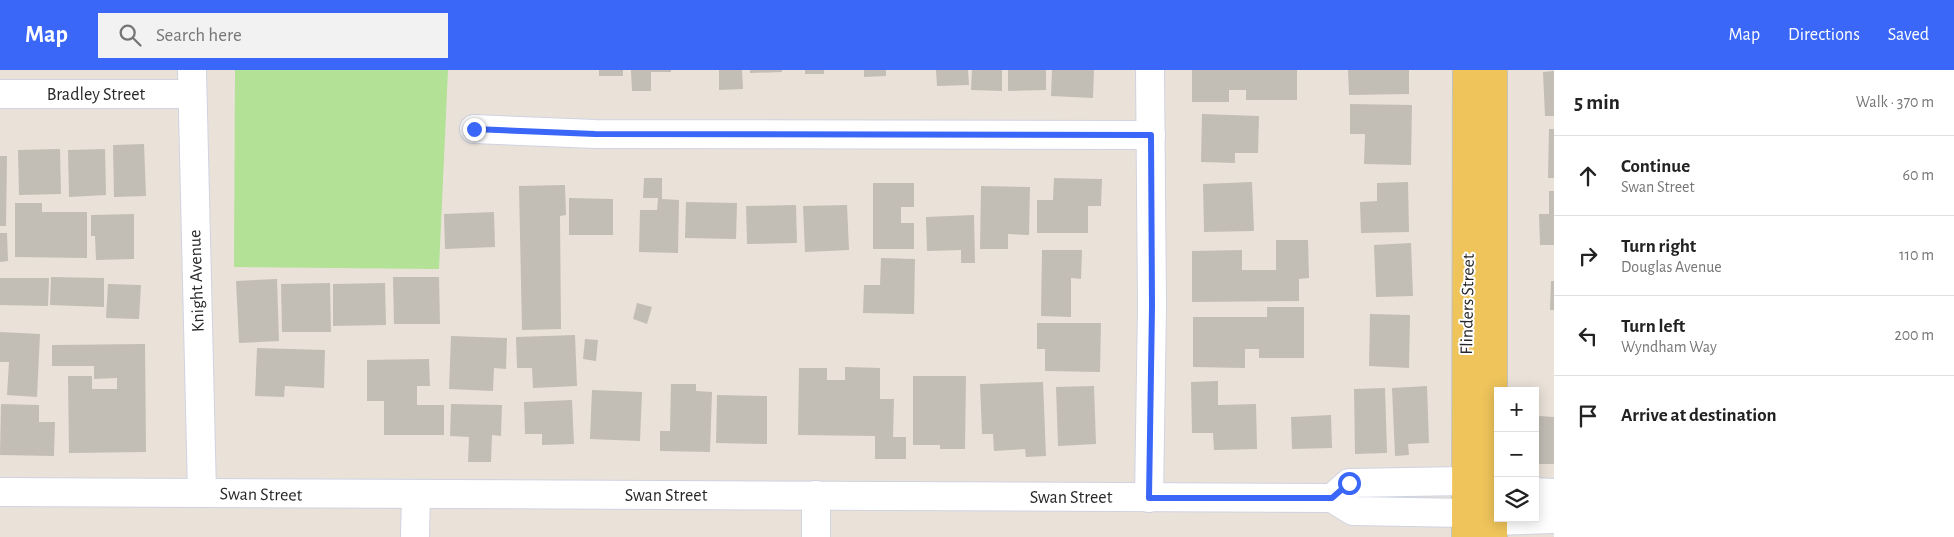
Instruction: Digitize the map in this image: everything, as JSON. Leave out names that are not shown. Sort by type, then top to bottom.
[{"type":"main road","name":"Flinders Street","points":[[1466,525],[1467,70]]},
{"type":"main road","name":"Flinders Street","points":[[1493,70],[1496,477]]},
{"type":"main road","name":"Flinders Street","points":[[1493,529],[1494,515]]},
{"type":"street","points":[[1149,498],[1152,306],[1150,70]]},
{"type":"street","name":"Bradley Street","points":[[0,94],[192,82]]},
{"type":"street","name":"Knight Avenue","points":[[192,82],[202,493]]},
{"type":"street","points":[[474,129],[595,134],[1151,135]]},
{"type":"street","points":[[1466,481],[1349,483],[1332,498],[1353,511],[1466,525]]},
{"type":"street","name":"Swan Street","points":[[0,492],[1332,498]]},
{"type":"street","points":[[1539,492],[1554,493]]},
{"type":"street","points":[[415,537],[416,495]]},
{"type":"street","points":[[816,495],[816,537]]},
{"type":"street","points":[[1493,529],[1554,519]]},
{"type":"green space","points":[[235,70],[448,70],[439,269],[234,267]]},
{"type":"building","points":[[599,70],[623,70],[623,76],[599,76]]},
{"type":"building","points":[[631,70],[671,70],[671,72],[651,72],[651,91],[632,91]]},
{"type":"building","points":[[719,70],[742,70],[743,89],[719,90]]},
{"type":"building","points":[[750,70],[782,70],[782,72],[750,73]]},
{"type":"building","points":[[805,70],[824,70],[824,74],[805,74]]},
{"type":"building","points":[[864,70],[886,70],[886,76],[864,77]]},
{"type":"building","points":[[936,70],[968,70],[969,85],[937,86]]},
{"type":"building","points":[[972,70],[1002,70],[1002,91],[971,90]]},
{"type":"building","points":[[1008,70],[1046,70],[1046,90],[1008,91]]},
{"type":"building","points":[[1052,70],[1094,70],[1093,98],[1051,96]]},
{"type":"building","points":[[1192,70],[1297,70],[1297,100],[1246,100],[1246,90],[1229,90],[1229,102],[1192,102]]},
{"type":"building","points":[[1348,70],[1409,70],[1409,94],[1349,95]]},
{"type":"building","points":[[1554,71],[1554,116],[1545,116],[1543,72]]},
{"type":"building","points":[[1350,104],[1412,105],[1411,165],[1364,164],[1365,134],[1350,134]]},
{"type":"building","points":[[1202,114],[1259,116],[1258,153],[1235,153],[1235,163],[1201,162]]},
{"type":"building","points":[[1549,129],[1554,129],[1554,178],[1548,178]]},
{"type":"building","points":[[144,144],[146,196],[114,197],[113,145]]},
{"type":"building","points":[[60,149],[61,194],[19,195],[18,150]]},
{"type":"building","points":[[105,149],[106,195],[69,197],[68,150]]},
{"type":"building","points":[[0,156],[7,156],[6,226],[0,226]]},
{"type":"building","points":[[644,178],[662,178],[662,199],[679,200],[678,253],[639,252],[640,210],[657,210],[658,198],[643,198]]},
{"type":"building","points":[[1054,178],[1102,179],[1101,206],[1088,206],[1088,233],[1037,233],[1037,200],[1053,200]]},
{"type":"building","points":[[1252,182],[1254,231],[1204,232],[1203,184]]},
{"type":"building","points":[[1408,182],[1409,232],[1361,233],[1360,202],[1377,201],[1377,183]]},
{"type":"building","points":[[873,183],[914,183],[914,207],[901,207],[901,223],[914,223],[914,249],[873,249]]},
{"type":"building","points":[[565,185],[566,215],[560,216],[561,329],[522,330],[519,186]]},
{"type":"building","points":[[981,186],[1030,187],[1029,235],[1008,234],[1008,249],[980,249]]},
{"type":"building","points":[[1549,191],[1554,191],[1554,245],[1540,245],[1539,214],[1549,214]]},
{"type":"building","points":[[569,198],[613,199],[613,235],[569,235]]},
{"type":"building","points":[[686,202],[737,203],[736,239],[685,238]]},
{"type":"building","points":[[15,203],[42,203],[42,212],[87,212],[87,258],[15,257]]},
{"type":"building","points":[[796,205],[797,243],[747,244],[746,206]]},
{"type":"building","points":[[847,205],[849,250],[805,252],[803,206]]},
{"type":"building","points":[[494,212],[495,247],[445,249],[444,214]]},
{"type":"building","points":[[134,214],[134,259],[96,260],[95,236],[91,236],[91,215]]},
{"type":"building","points":[[974,215],[975,263],[961,263],[961,250],[927,251],[926,217]]},
{"type":"building","points":[[0,233],[7,233],[8,261],[0,262]]},
{"type":"building","points":[[1276,240],[1308,240],[1309,278],[1299,279],[1299,301],[1192,302],[1192,251],[1242,250],[1242,270],[1276,270]]},
{"type":"building","points":[[1411,243],[1413,296],[1376,297],[1374,245]]},
{"type":"building","points":[[1042,250],[1082,250],[1081,279],[1071,278],[1071,317],[1041,316]]},
{"type":"building","points":[[881,258],[915,259],[914,314],[863,313],[864,285],[880,285]]},
{"type":"building","points":[[51,277],[104,278],[104,307],[50,305]]},
{"type":"building","points":[[393,277],[439,277],[440,324],[394,324]]},
{"type":"building","points":[[0,278],[49,278],[48,306],[0,305]]},
{"type":"building","points":[[277,279],[279,341],[239,343],[236,281]]},
{"type":"building","points":[[1551,281],[1554,281],[1554,310],[1550,310]]},
{"type":"building","points":[[330,283],[331,332],[282,332],[281,284]]},
{"type":"building","points":[[385,283],[386,325],[333,326],[333,284]]},
{"type":"building","points":[[108,284],[141,285],[139,319],[106,318]]},
{"type":"building","points":[[637,303],[652,307],[647,324],[633,319]]},
{"type":"building","points":[[1267,307],[1304,307],[1304,358],[1259,358],[1259,349],[1245,349],[1245,368],[1193,367],[1193,317],[1267,317]]},
{"type":"building","points":[[1370,314],[1410,315],[1409,368],[1369,366]]},
{"type":"building","points":[[1037,323],[1101,323],[1100,372],[1045,371],[1045,349],[1037,349]]},
{"type":"building","points":[[0,332],[40,334],[37,397],[7,395],[9,362],[0,362]]},
{"type":"building","points":[[575,335],[577,386],[533,388],[532,368],[517,368],[516,337]]},
{"type":"building","points":[[451,336],[507,338],[506,369],[494,368],[493,391],[449,389]]},
{"type":"building","points":[[585,339],[598,340],[596,361],[583,359]]},
{"type":"building","points":[[145,344],[146,452],[69,453],[68,376],[92,376],[92,389],[117,389],[117,378],[94,379],[94,366],[52,366],[52,345]]},
{"type":"building","points":[[257,348],[325,350],[324,388],[285,386],[284,397],[255,396]]},
{"type":"building","points":[[429,359],[430,386],[417,386],[417,405],[444,405],[444,435],[384,435],[384,401],[367,401],[367,360]]},
{"type":"building","points":[[845,367],[880,368],[880,399],[894,399],[893,437],[906,437],[906,459],[875,459],[875,436],[798,435],[799,368],[827,368],[827,380],[845,380]]},
{"type":"building","points":[[913,376],[966,376],[965,449],[940,449],[940,445],[913,445]]},
{"type":"building","points":[[1218,381],[1218,405],[1256,404],[1257,449],[1214,450],[1213,433],[1192,433],[1191,382]]},
{"type":"building","points":[[1043,382],[1046,456],[1026,457],[1025,449],[994,451],[993,434],[982,434],[980,384]]},
{"type":"building","points":[[671,384],[696,384],[696,391],[712,392],[710,452],[660,451],[660,431],[670,431]]},
{"type":"building","points":[[1094,386],[1096,444],[1058,446],[1056,387]]},
{"type":"building","points":[[1427,386],[1429,443],[1408,444],[1409,455],[1395,456],[1392,388]]},
{"type":"building","points":[[1385,388],[1387,453],[1355,454],[1354,389]]},
{"type":"building","points":[[592,390],[642,392],[640,441],[590,439]]},
{"type":"building","points":[[717,395],[767,396],[767,444],[716,443]]},
{"type":"building","points":[[572,400],[574,444],[542,445],[542,434],[525,434],[524,402]]},
{"type":"building","points":[[1,404],[39,405],[39,422],[55,422],[54,456],[0,455]]},
{"type":"building","points":[[451,404],[502,405],[501,436],[492,435],[491,462],[468,462],[469,437],[450,436]]},
{"type":"building","points":[[1331,415],[1332,448],[1292,449],[1291,417]]},
{"type":"building","points":[[1539,416],[1554,417],[1554,464],[1539,464]]},
{"type":"route","points":[[474,129],[595,134],[1151,135],[1152,306],[1149,498],[1332,498],[1349,483]]}]
